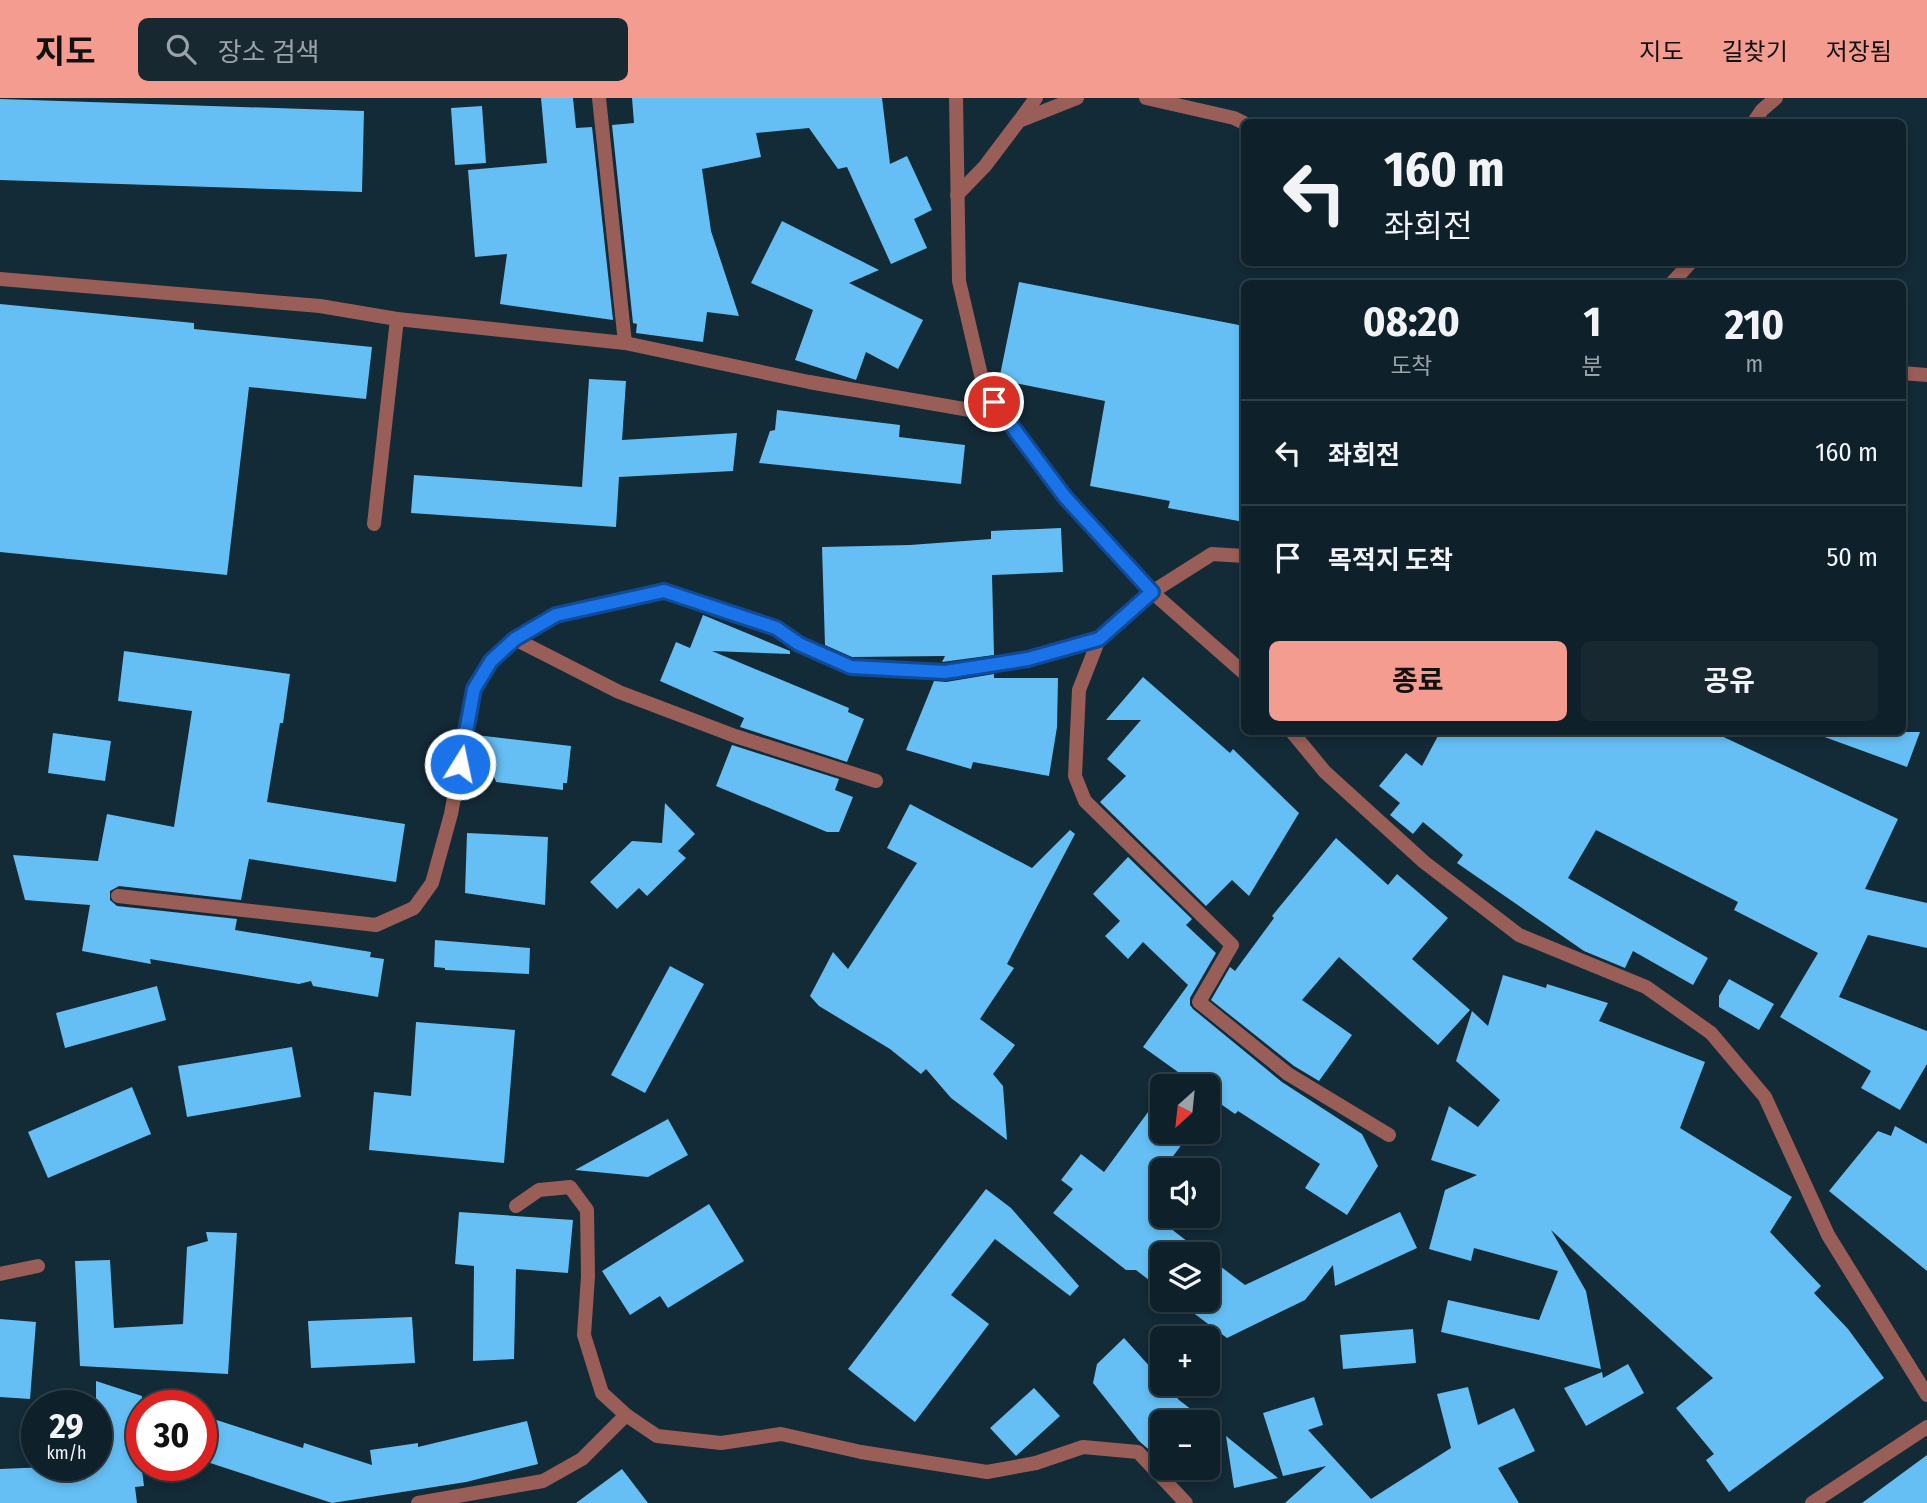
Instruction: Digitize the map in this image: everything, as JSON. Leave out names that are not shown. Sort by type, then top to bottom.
[{"type":"street","points":[[599,98],[625,343]]},
{"type":"street","points":[[956,98],[959,281],[984,388],[1065,497],[1152,592],[1241,670]]},
{"type":"street","points":[[957,195],[985,166],[1037,98]]},
{"type":"street","points":[[1019,121],[1077,98]]},
{"type":"street","points":[[1146,98],[1241,122]]},
{"type":"street","points":[[1756,119],[1776,98]]},
{"type":"street","points":[[1675,280],[1688,266]]},
{"type":"street","points":[[0,279],[320,306],[397,319],[625,343],[810,382],[1004,416]]},
{"type":"street","points":[[374,524],[397,319]]},
{"type":"street","points":[[1906,373],[1927,375]]},
{"type":"street","points":[[118,895],[376,925],[414,908],[432,883],[452,814],[474,689],[491,661],[515,639],[556,615],[664,591],[776,628],[799,644],[851,667],[945,672],[1028,659],[1099,639],[1152,592],[1212,554],[1241,556]]},
{"type":"street","points":[[515,639],[619,692],[735,736],[876,781]]},
{"type":"street","points":[[1099,639],[1079,690],[1075,776],[1085,801],[1232,945],[1199,1002],[1288,1074],[1389,1135]]},
{"type":"street","points":[[1294,735],[1325,772],[1424,862],[1519,935],[1646,987],[1711,1033],[1765,1097],[1828,1235],[1927,1395]]},
{"type":"street","points":[[516,1206],[539,1190],[570,1187],[587,1210],[588,1276],[584,1335],[602,1393],[626,1415],[657,1437],[721,1443],[781,1434],[861,1452],[987,1472],[1037,1463],[1083,1447],[1138,1452],[1186,1503]]},
{"type":"street","points":[[0,1274],[38,1266]]},
{"type":"street","points":[[418,1503],[543,1482],[582,1459],[626,1415]]},
{"type":"street","points":[[1812,1503],[1927,1427]]},
{"type":"building","points":[[541,98],[573,98],[576,128],[592,127],[613,320],[500,304],[507,254],[475,257],[468,170],[547,163]]},
{"type":"building","points":[[632,98],[882,98],[890,164],[907,156],[932,210],[914,219],[927,248],[891,264],[847,167],[838,169],[809,128],[756,133],[761,157],[702,169],[711,231],[739,316],[707,312],[703,342],[636,333],[612,125],[634,123]]},
{"type":"building","points":[[0,99],[364,111],[362,192],[0,180]]},
{"type":"building","points":[[482,106],[486,163],[455,165],[451,108]]},
{"type":"building","points":[[782,221],[879,270],[849,283],[923,320],[898,369],[866,352],[856,380],[795,360],[813,310],[751,283]]},
{"type":"building","points":[[1019,282],[1241,325],[1241,521],[1168,508],[1170,501],[1090,486],[1105,401],[999,380]]},
{"type":"building","points":[[0,304],[194,323],[194,329],[372,347],[366,399],[249,387],[227,575],[0,552]]},
{"type":"building","points":[[589,379],[626,381],[622,440],[737,433],[733,471],[619,477],[616,527],[411,513],[414,475],[582,487]]},
{"type":"building","points":[[777,410],[900,425],[899,437],[965,445],[961,484],[759,463],[770,431],[775,430]]},
{"type":"building","points":[[1061,528],[1063,572],[992,575],[994,655],[942,662],[945,656],[852,657],[825,645],[822,547],[910,545],[991,539],[991,531]]},
{"type":"building","points":[[703,615],[790,651],[790,654],[712,651],[849,708],[848,712],[864,719],[847,762],[740,727],[744,718],[660,681],[676,642],[690,648]]},
{"type":"building","points":[[124,651],[290,674],[267,802],[405,824],[396,882],[249,859],[241,900],[119,886],[110,891],[110,900],[117,906],[237,919],[235,930],[371,952],[370,957],[384,959],[378,997],[313,986],[311,981],[299,984],[150,959],[151,964],[82,951],[90,905],[25,900],[13,855],[98,861],[107,814],[174,827],[192,711],[118,701]]},
{"type":"building","points":[[994,674],[994,678],[1058,678],[1057,727],[1049,776],[973,762],[971,769],[906,750],[934,681],[946,682]]},
{"type":"building","points":[[1143,677],[1230,753],[1233,749],[1299,813],[1249,896],[1232,880],[1206,906],[1100,802],[1126,776],[1107,759],[1141,720],[1106,720]]},
{"type":"building","points":[[1906,732],[1920,732],[1907,767],[1819,735],[1906,735]]},
{"type":"building","points":[[53,733],[111,741],[105,781],[48,773]]},
{"type":"building","points":[[476,735],[571,746],[567,783],[563,783],[563,790],[496,782],[493,774],[471,772]]},
{"type":"building","points":[[1438,735],[1719,735],[1898,819],[1865,889],[1927,903],[1927,948],[1868,935],[1839,997],[1927,1031],[1927,1064],[1900,1110],[1861,1088],[1871,1071],[1780,1017],[1818,953],[1734,910],[1738,902],[1596,830],[1568,878],[1708,958],[1693,985],[1633,951],[1625,968],[1584,951],[1457,863],[1463,855],[1423,822],[1413,834],[1390,815],[1400,803],[1379,786],[1406,753],[1422,766]]},
{"type":"building","points":[[732,745],[839,779],[835,790],[853,797],[839,832],[827,832],[716,786]]},
{"type":"building","points":[[665,803],[695,834],[678,851],[686,858],[647,896],[639,888],[617,909],[590,882],[632,841],[662,843]]},
{"type":"building","points":[[910,804],[1032,868],[1070,830],[1075,834],[1007,964],[1014,968],[980,1019],[1015,1045],[993,1074],[1003,1086],[1007,1140],[951,1098],[926,1069],[921,1074],[890,1049],[819,1006],[810,996],[833,952],[848,969],[917,863],[887,848]]},
{"type":"building","points":[[467,833],[548,837],[545,905],[465,893]]},
{"type":"building","points":[[1336,838],[1388,885],[1397,874],[1448,918],[1412,959],[1470,1010],[1438,1045],[1339,957],[1302,1000],[1352,1035],[1319,1081],[1294,1066],[1211,1000],[1230,967],[1235,971],[1274,918],[1272,916]]},
{"type":"building","points":[[1128,857],[1192,919],[1186,925],[1216,953],[1190,998],[1193,1009],[1282,1082],[1362,1134],[1378,1166],[1347,1215],[1305,1188],[1320,1164],[1238,1111],[1235,1114],[1220,1104],[1220,1074],[1177,1074],[1178,1072],[1143,1047],[1188,985],[1143,942],[1128,959],[1105,936],[1120,921],[1093,894]]},
{"type":"building","points":[[435,940],[530,948],[529,974],[445,970],[434,967]]},
{"type":"building","points":[[670,966],[704,984],[645,1093],[611,1075]]},
{"type":"building","points":[[1503,975],[1546,988],[1547,984],[1608,1003],[1599,1021],[1705,1062],[1680,1128],[1792,1197],[1770,1232],[1821,1286],[1814,1293],[1848,1329],[1884,1378],[1729,1492],[1706,1460],[1714,1454],[1676,1408],[1713,1378],[1551,1230],[1586,1291],[1601,1369],[1441,1332],[1448,1300],[1539,1320],[1558,1271],[1474,1248],[1471,1261],[1429,1249],[1445,1190],[1477,1175],[1431,1160],[1449,1106],[1478,1127],[1500,1100],[1456,1061],[1472,1011],[1488,1026]]},
{"type":"building","points":[[1729,979],[1774,1004],[1759,1030],[1719,1007],[1719,996]]},
{"type":"building","points":[[157,986],[166,1020],[65,1048],[56,1013]]},
{"type":"building","points":[[416,1022],[515,1030],[504,1163],[369,1150],[374,1092],[411,1096]]},
{"type":"building","points":[[292,1047],[301,1097],[187,1117],[178,1066]]},
{"type":"building","points":[[132,1087],[151,1134],[48,1178],[28,1132]]},
{"type":"building","points":[[1150,1109],[1150,1144],[1182,1144],[1172,1158],[1150,1158],[1150,1228],[1170,1228],[1188,1242],[1150,1242],[1150,1281],[1136,1270],[1126,1270],[1053,1213],[1073,1189],[1061,1180],[1081,1154],[1104,1172]]},
{"type":"building","points":[[668,1119],[688,1155],[648,1177],[575,1170]]},
{"type":"building","points":[[1895,1126],[1927,1144],[1927,1271],[1829,1191],[1878,1131],[1891,1136]]},
{"type":"building","points":[[986,1189],[1011,1208],[1079,1286],[1070,1296],[995,1239],[951,1295],[989,1324],[915,1422],[848,1369]]},
{"type":"building","points":[[709,1204],[744,1261],[668,1308],[660,1296],[630,1315],[602,1271]]},
{"type":"building","points":[[459,1212],[573,1220],[568,1273],[516,1269],[514,1359],[473,1361],[474,1266],[455,1264]]},
{"type":"building","points":[[1400,1212],[1417,1248],[1335,1286],[1333,1265],[1305,1300],[1227,1338],[1220,1333],[1220,1326],[1211,1326],[1192,1312],[1220,1312],[1220,1266],[1245,1285]]},
{"type":"building","points":[[206,1232],[237,1233],[228,1374],[80,1366],[75,1261],[110,1260],[114,1328],[183,1324],[187,1247],[208,1241]]},
{"type":"building","points":[[412,1317],[415,1363],[311,1368],[308,1321]]},
{"type":"building","points":[[0,1319],[36,1322],[31,1390],[21,1390],[21,1398],[0,1397]]},
{"type":"building","points":[[1413,1329],[1416,1363],[1343,1369],[1340,1335]]},
{"type":"building","points":[[1124,1338],[1150,1367],[1150,1396],[1176,1396],[1192,1410],[1150,1410],[1150,1451],[1139,1441],[1093,1383],[1097,1364]]},
{"type":"building","points":[[1628,1364],[1644,1393],[1586,1426],[1564,1388],[1602,1372],[1603,1378]]},
{"type":"building","points":[[96,1381],[126,1391],[126,1481],[143,1481],[144,1486],[135,1487],[137,1503],[0,1503],[0,1469],[21,1468],[21,1481],[112,1481],[112,1390],[96,1390]]},
{"type":"building","points":[[1468,1387],[1478,1425],[1514,1408],[1535,1451],[1498,1468],[1519,1503],[1285,1503],[1326,1466],[1283,1476],[1263,1413],[1314,1397],[1323,1425],[1308,1430],[1371,1499],[1451,1448],[1437,1394]]},
{"type":"building","points":[[1034,1388],[1060,1416],[1016,1456],[990,1428]]},
{"type":"building","points":[[217,1420],[303,1448],[304,1443],[372,1465],[370,1450],[418,1443],[418,1447],[527,1421],[538,1464],[466,1482],[332,1503],[217,1465]]},
{"type":"building","points":[[1226,1436],[1278,1478],[1234,1488]]},
{"type":"building","points":[[1927,1455],[1927,1503],[1862,1503]]},
{"type":"building","points":[[622,1469],[648,1503],[576,1503]]},
{"type":"route","points":[[460,764],[474,689],[491,661],[515,639],[556,615],[664,591],[776,628],[799,644],[851,667],[945,672],[1028,659],[1099,639],[1152,592],[1065,497],[994,402]]}]
